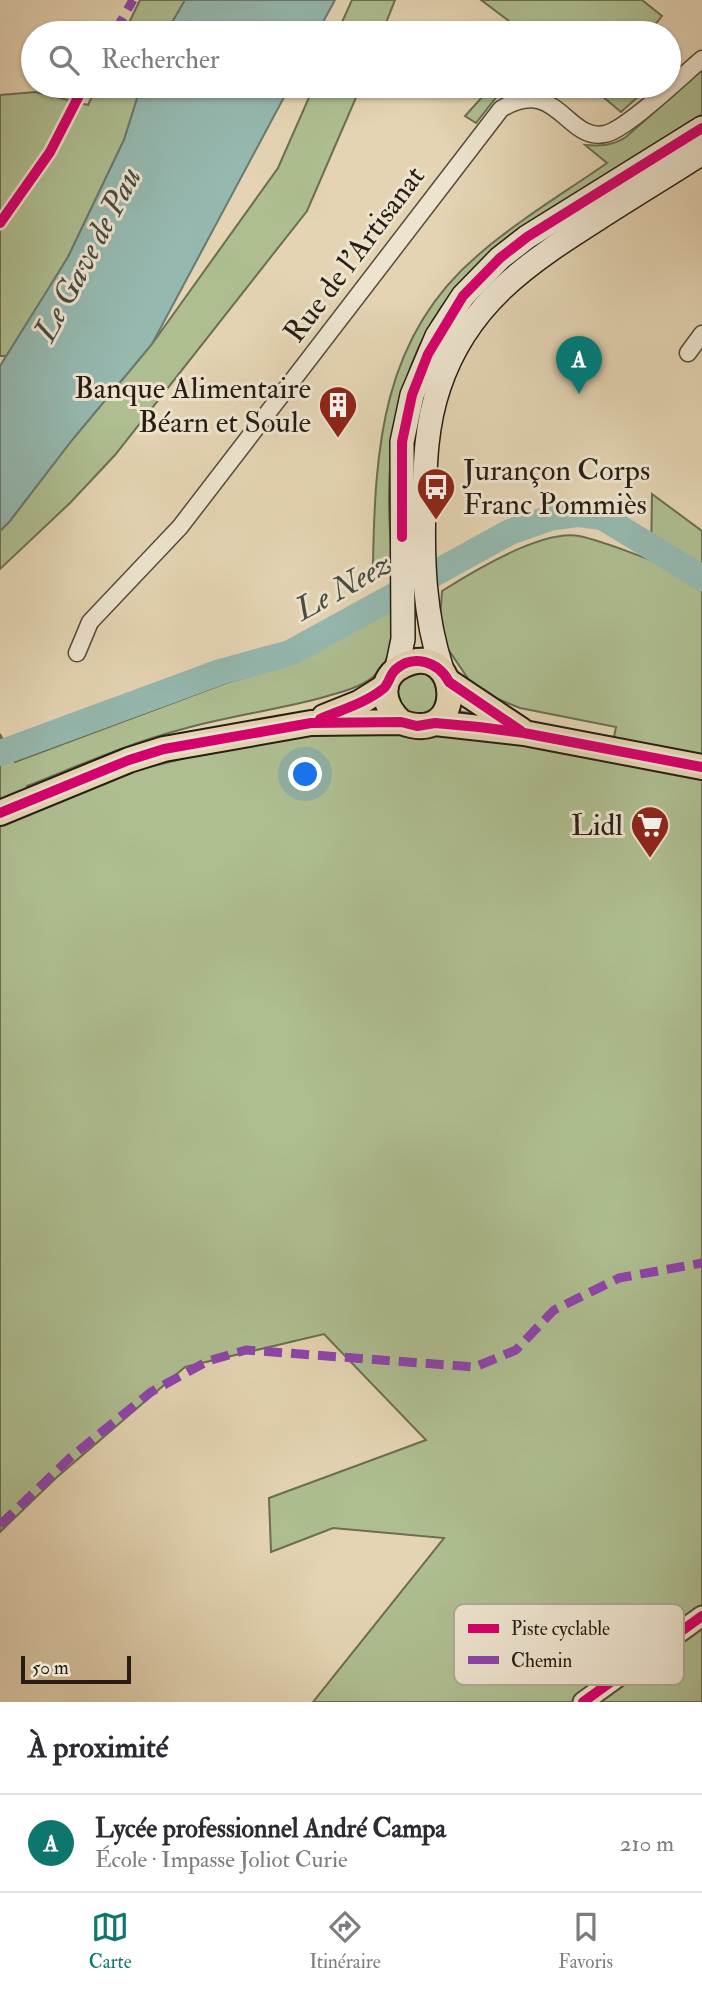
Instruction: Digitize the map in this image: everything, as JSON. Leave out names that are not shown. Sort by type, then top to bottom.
[{"type":"main road","points":[[435,723],[446,712],[451,697],[413,566],[402,442],[418,376],[450,316],[478,279],[527,237],[702,128]]},
{"type":"main road","points":[[401,722],[391,713],[385,700],[403,639],[403,612],[413,566],[425,448],[439,387],[464,335],[495,295],[541,255],[702,153]]},
{"type":"main road","points":[[311,723],[359,703],[412,661],[420,661],[428,662],[524,733]]},
{"type":"main road","points":[[0,813],[129,760],[164,749],[311,723],[401,722],[424,726],[435,723],[524,733],[702,767]]},
{"type":"street","name":"Rue de l'Artisanat","points":[[681,76],[702,58]]},
{"type":"street","name":"Rue de l'Artisanat","points":[[77,653],[90,622],[180,527],[500,109],[514,100],[544,100],[587,133],[605,135],[622,127],[656,98]]},
{"type":"street","points":[[688,353],[702,334]]},
{"type":"street","points":[[684,1629],[702,1616]]},
{"type":"street","points":[[583,1702],[607,1685]]},
{"type":"green space","points":[[140,0],[185,0],[173,21],[130,21]]},
{"type":"green space","points":[[352,0],[395,0],[387,21],[342,21]]},
{"type":"green space","points":[[481,0],[642,0],[662,16],[658,21],[509,21]]},
{"type":"green space","points":[[702,70],[702,114],[510,237],[481,261],[452,292],[429,326],[412,363],[400,401],[392,441],[389,481],[393,565],[373,564],[382,437],[390,397],[403,358],[421,322],[445,288],[492,243],[607,163],[585,145],[606,145],[626,137],[670,98],[681,98],[681,89]]},
{"type":"green space","points":[[21,93],[21,98],[60,98],[88,105],[91,98],[137,98],[124,140],[68,257],[8,356],[0,356],[0,95]]},
{"type":"green space","points":[[309,98],[356,98],[307,211],[115,455],[70,503],[0,569],[0,531],[152,344],[278,168]]},
{"type":"green space","points":[[481,98],[496,98],[476,123],[465,116]]},
{"type":"green space","points":[[604,98],[637,98],[621,112]]},
{"type":"green space","points":[[652,494],[702,531],[702,1702],[313,1702],[444,1538],[333,1528],[271,1552],[269,1498],[426,1440],[324,1334],[185,1367],[56,1478],[0,1532],[0,734],[15,762],[226,683],[285,665],[392,607],[389,654],[380,670],[362,684],[306,702],[218,720],[123,748],[27,786],[33,800],[85,783],[399,705],[397,691],[401,681],[408,675],[418,673],[427,675],[434,681],[437,692],[434,707],[614,737],[616,727],[520,708],[483,693],[469,680],[444,643],[440,621],[442,591],[508,554],[528,545],[564,536],[588,538],[651,560]]},
{"type":"water","points":[[185,0],[335,0],[324,21],[173,21]]},
{"type":"water","name":"Le Gave de Pau","points":[[137,98],[284,98],[152,344],[0,531],[0,366],[68,257],[124,140]]},
{"type":"waterway","name":"Le Neez","points":[[0,753],[220,672],[290,653],[510,532],[550,518],[578,514],[602,517],[702,578]]},
{"type":"marked path","points":[[121,21],[133,0]]},
{"type":"marked path","points":[[0,1525],[71,1457],[151,1392],[208,1361],[246,1350],[475,1367],[516,1350],[554,1310],[619,1278],[702,1263]]},
{"type":"cycle path","points":[[0,223],[50,152],[78,98]]},
{"type":"cycle path","points":[[402,537],[402,442],[412,395],[428,354],[463,296],[500,258],[527,237],[702,128]]},
{"type":"cycle path","points":[[320,719],[369,698],[384,688],[395,670],[417,661],[439,669],[449,682],[521,731]]},
{"type":"cycle path","points":[[0,813],[129,760],[164,749],[311,723],[401,722],[417,726],[435,723],[479,727],[702,767]]},
{"type":"cycle path","points":[[684,1629],[702,1616]]},
{"type":"cycle path","points":[[583,1702],[607,1685]]},
{"type":"place","name":"Lycée professionnel André Campa","points":[[579,394]]},
{"type":"place","name":"Banque Alimentaire Béarn et Soule","points":[[338,439]]},
{"type":"place","name":"Jurançon Corps Franc Pommiès","points":[[436,521]]},
{"type":"place","name":"Lidl","points":[[650,859]]}]
